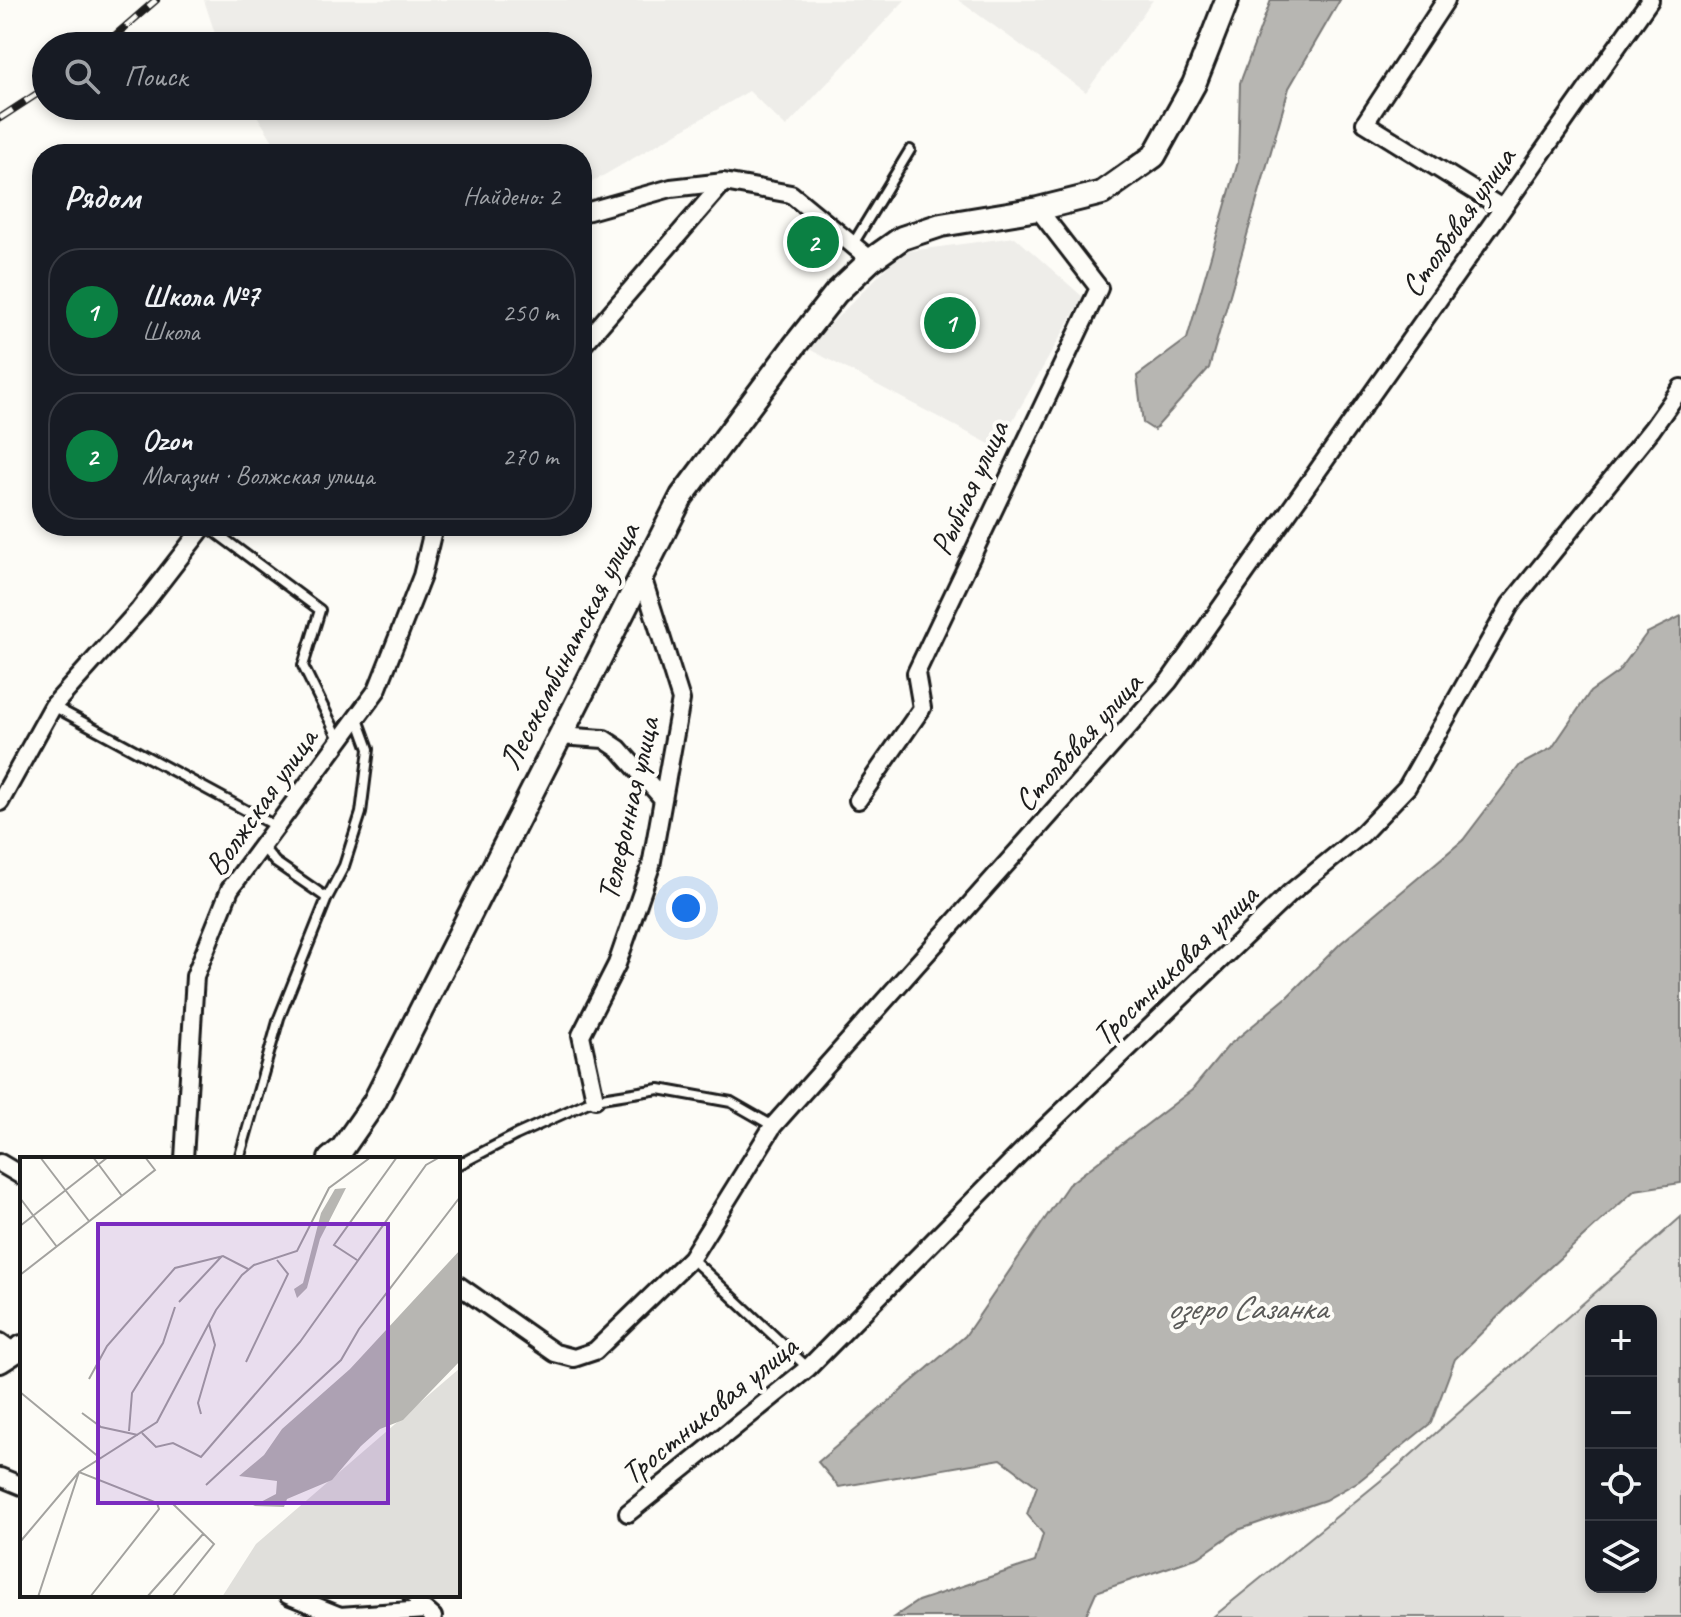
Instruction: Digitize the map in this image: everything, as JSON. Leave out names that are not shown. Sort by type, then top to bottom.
[{"type":"street","points":[[1038,209],[1102,193],[1154,156],[1194,84],[1227,0]]},
{"type":"street","points":[[1446,0],[1365,123],[1502,208]]},
{"type":"street","name":"Столбовая улица","points":[[460,1286],[555,1353],[574,1358],[595,1351],[691,1258],[773,1126],[1169,681],[1650,0]]},
{"type":"street","points":[[592,334],[724,182]]},
{"type":"street","points":[[592,210],[671,188],[724,182],[791,194],[871,260]]},
{"type":"street","name":"Лесокомбинатская улица","points":[[332,1157],[342,1149],[374,1103],[682,496],[803,334],[836,293],[871,260],[902,238],[941,225],[1038,209]]},
{"type":"street","name":"Рыбная улица","points":[[858,800],[922,708],[916,673],[1099,288],[1038,209]]},
{"type":"street","name":"Тростниковая улица","points":[[628,1513],[808,1368],[1042,1131],[1290,893],[1362,834],[1407,787],[1510,605],[1652,429],[1681,388]]},
{"type":"street","points":[[0,802],[53,706],[139,610],[197,536]]},
{"type":"street","name":"Волжская улица","points":[[184,1157],[195,976],[230,889],[377,690],[422,576],[432,536]]},
{"type":"street","name":"Телефонная улица","points":[[595,1099],[581,1035],[617,964],[651,866],[681,700],[641,573]]},
{"type":"street","points":[[559,736],[604,739],[619,749],[663,799]]},
{"type":"street","points":[[0,1163],[20,1175]]},
{"type":"street","points":[[0,1477],[20,1485]]},
{"type":"street","points":[[293,1597],[340,1617],[429,1613]]},
{"type":"lane","points":[[853,244],[910,150]]},
{"type":"lane","points":[[219,536],[320,610],[303,666],[339,739]]},
{"type":"lane","points":[[53,706],[275,826]]},
{"type":"lane","name":"Волжская улица","points":[[240,1157],[279,1018],[327,898],[344,866],[361,813],[369,749],[357,716]]},
{"type":"lane","points":[[261,845],[275,862],[327,898]]},
{"type":"lane","points":[[460,1164],[595,1099],[659,1089],[731,1102],[773,1126]]},
{"type":"lane","points":[[691,1258],[808,1368]]},
{"type":"lane","points":[[0,1373],[9,1351]]},
{"type":"lane","points":[[409,1597],[429,1613]]},
{"type":"shaded area","points":[[204,0],[905,0],[786,127],[749,91],[592,182],[592,144],[275,144],[260,120],[592,120],[592,32],[214,32]]},
{"type":"shaded area","points":[[958,0],[1153,0],[1086,92]]},
{"type":"shaded area","points":[[1015,237],[1083,297],[997,448],[807,348],[902,252]]},
{"type":"shaded area","points":[[1681,1217],[1681,1617],[1213,1617],[1395,1469]]},
{"type":"water","points":[[1271,0],[1340,0],[1289,88],[1209,368],[1154,430],[1143,423],[1137,376],[1187,339],[1238,162],[1240,83]]},
{"type":"water","name":"озеро Сазанка","points":[[1681,616],[1681,1183],[1635,1190],[1527,1288],[1455,1359],[1431,1423],[1359,1481],[1325,1500],[1238,1530],[1199,1557],[1096,1592],[1085,1617],[894,1617],[918,1601],[1035,1562],[1043,1534],[1027,1514],[1037,1486],[1001,1459],[839,1487],[818,1462],[965,1336],[1068,1185],[1192,1090],[1228,1046],[1286,998],[1341,943],[1463,840],[1520,765],[1552,748],[1590,692],[1618,672],[1647,633]]},
{"type":"railway","points":[[119,32],[156,0]]},
{"type":"railway","points":[[0,118],[32,97]]},
{"type":"place","name":"Ozon","points":[[813,242]]},
{"type":"place","name":"Школа №7","points":[[950,323]]}]
